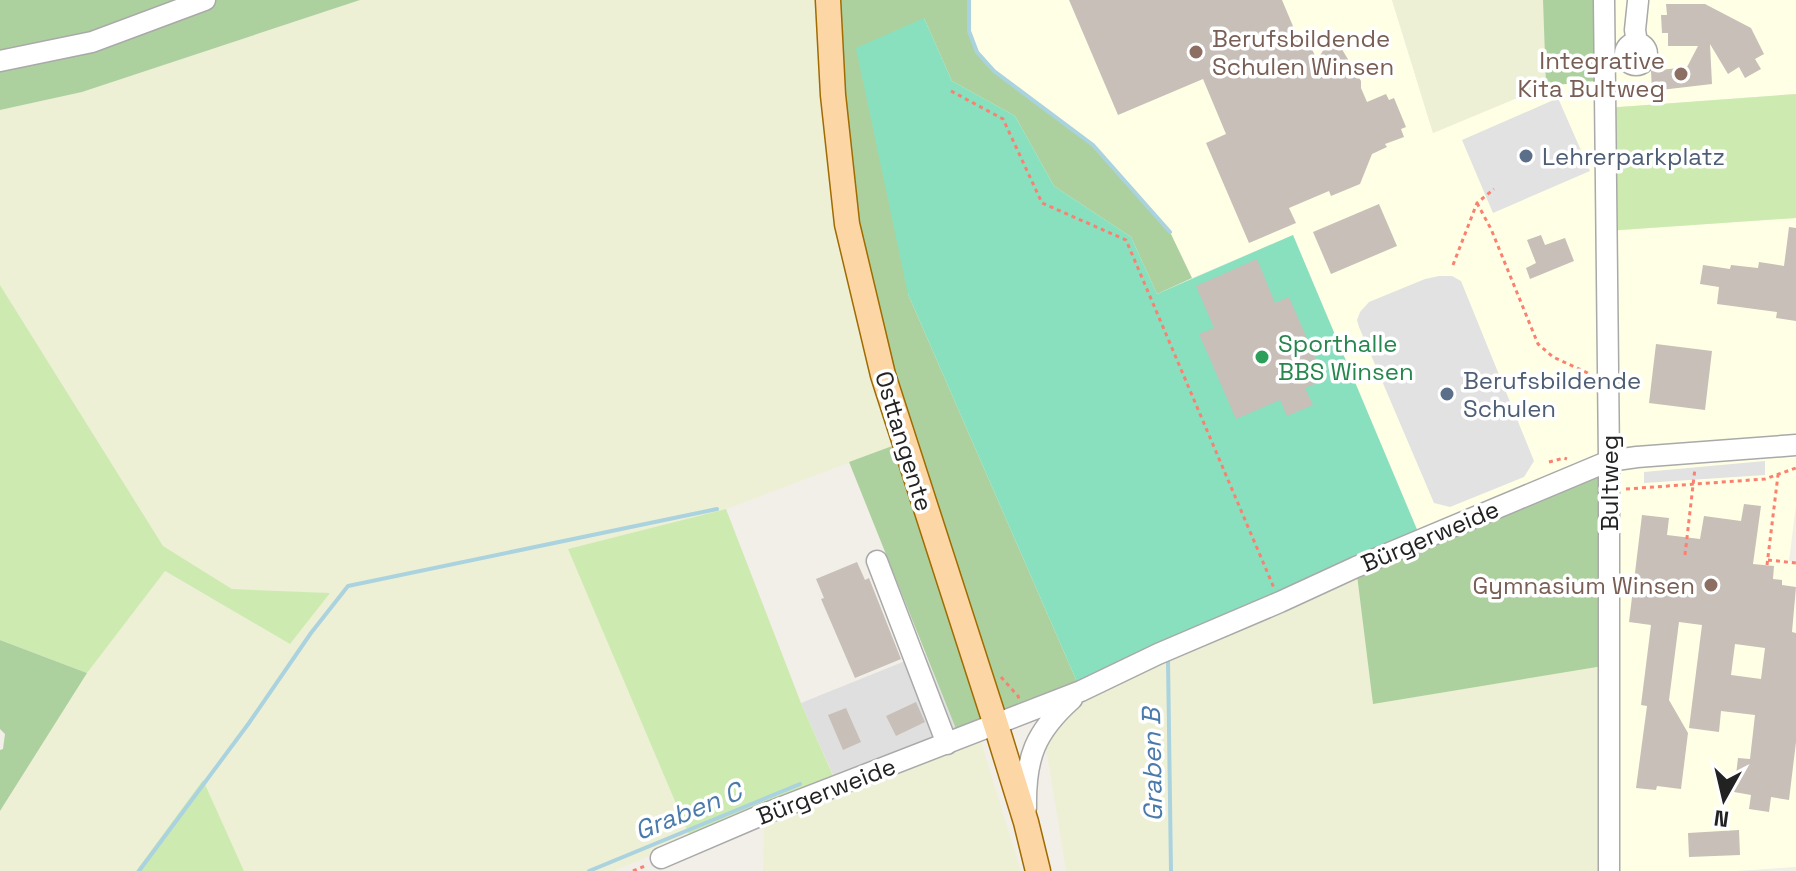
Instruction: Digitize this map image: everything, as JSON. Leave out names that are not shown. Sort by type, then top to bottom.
[{"type":"main road","name":"Osttangente","points":[[828,0],[833,95],[847,224],[854,255],[883,375],[996,725],[1038,871]]},
{"type":"street","points":[[0,61],[92,42],[205,0]]},
{"type":"street","name":"Bultweg","points":[[1604,0],[1609,871]]},
{"type":"street","points":[[1604,54],[1631,50],[1638,1]]},
{"type":"street","name":"Bürgerweide","points":[[672,860],[764,814],[1081,691],[1421,539],[1609,461],[1796,445]]},
{"type":"street","points":[[877,561],[947,744]]},
{"type":"street","name":"Bürgerweide","points":[[1026,822],[1025,788],[1034,746],[1050,720],[1081,691]]},
{"type":"path","points":[[951,91],[1003,119],[1042,203],[1126,240],[1280,602]]},
{"type":"path","points":[[1453,265],[1477,203],[1494,189]]},
{"type":"path","points":[[1477,203],[1491,229],[1538,344],[1553,357],[1608,382]]},
{"type":"path","points":[[1685,555],[1697,452]]},
{"type":"path","points":[[1609,491],[1765,479],[1796,468]]},
{"type":"path","points":[[1778,475],[1768,562],[1796,563]]},
{"type":"path","points":[[999,674],[1018,696],[1022,715]]},
{"type":"shaded area","points":[[360,0],[828,0],[904,442],[726,509],[569,549],[691,839],[614,871],[244,871],[203,781],[136,871],[0,871],[0,811],[87,673],[164,571],[290,644],[329,593],[232,589],[163,546],[0,285],[0,110],[82,92]]},
{"type":"shaded area","points":[[969,0],[1392,0],[1433,133],[1546,86],[1604,80],[1604,0],[1796,0],[1796,94],[1606,108],[1606,231],[1796,218],[1796,505],[1789,561],[1796,563],[1796,867],[1737,871],[1609,871],[1421,539],[1293,235],[1192,278],[1170,232],[1093,145],[994,71],[977,52],[969,31]]},
{"type":"shaded area","points":[[1392,0],[1543,0],[1546,86],[1433,133]]},
{"type":"shaded area","name":"Lehrerparkplatz","points":[[1558,98],[1590,171],[1493,213],[1462,140]]},
{"type":"shaded area","name":"Berufsbildende Schulen","points":[[1439,276],[1452,276],[1461,281],[1534,461],[1524,477],[1450,507],[1434,503],[1357,320],[1369,302]]},
{"type":"shaded area","points":[[1765,461],[1765,475],[1644,483],[1644,472]]},
{"type":"shaded area","points":[[1356,567],[1609,665],[1609,871],[1066,871],[1043,729],[1057,712]]},
{"type":"shaded area","points":[[925,653],[960,739],[838,786],[801,703]]},
{"type":"shaded area","points":[[978,732],[1021,871],[763,871],[764,814]]},
{"type":"green space","points":[[0,0],[360,0],[82,92],[0,110]]},
{"type":"green space","points":[[828,0],[969,0],[969,31],[977,52],[994,71],[1093,145],[1170,232],[1192,278],[1157,294],[1131,237],[1054,186],[1015,116],[952,81],[924,18],[908,294],[1081,691],[960,739],[849,462],[903,442],[847,224]]},
{"type":"green space","points":[[1543,0],[1604,0],[1605,80],[1546,86]]},
{"type":"green space","points":[[924,18],[952,81],[1015,116],[1054,186],[1131,237],[1157,294],[1293,235],[1421,539],[1081,691],[908,294],[856,48]]},
{"type":"green space","points":[[1796,94],[1796,218],[1606,231],[1605,108]]},
{"type":"green space","points":[[0,285],[163,546],[232,589],[330,593],[290,644],[165,571],[87,673],[0,640]]},
{"type":"green space","points":[[1609,461],[1609,665],[1373,704],[1356,567]]},
{"type":"green space","points":[[726,509],[801,703],[835,780],[691,839],[568,549]]},
{"type":"green space","points":[[0,640],[87,673],[0,811],[0,750],[3,749],[5,734],[0,729]]},
{"type":"green space","points":[[203,780],[244,871],[136,871]]},
{"type":"building","points":[[1069,0],[1282,0],[1303,50],[1311,47],[1317,60],[1328,43],[1337,41],[1361,81],[1367,102],[1386,94],[1389,100],[1394,98],[1406,127],[1401,129],[1404,137],[1385,144],[1387,147],[1372,154],[1360,184],[1331,196],[1329,191],[1289,208],[1296,223],[1249,243],[1206,143],[1226,134],[1203,79],[1118,115]]},
{"type":"building","points":[[1666,4],[1705,4],[1751,28],[1764,54],[1755,59],[1761,69],[1745,78],[1739,67],[1728,74],[1710,44],[1712,84],[1652,91],[1651,71],[1687,67],[1698,46],[1668,46],[1668,33],[1662,33],[1661,15],[1667,15]]},
{"type":"building","points":[[1379,204],[1397,246],[1331,274],[1313,232]]},
{"type":"building","points":[[1789,227],[1796,228],[1796,321],[1776,318],[1777,312],[1717,304],[1719,287],[1700,284],[1703,265],[1730,269],[1731,265],[1758,268],[1759,262],[1784,266]]},
{"type":"building","points":[[1541,235],[1545,245],[1565,238],[1574,261],[1530,279],[1526,268],[1536,263],[1527,240]]},
{"type":"building","name":"Sporthalle BBS Winsen","points":[[1257,259],[1275,303],[1289,297],[1325,380],[1305,388],[1313,405],[1287,416],[1280,400],[1236,419],[1199,334],[1214,328],[1196,286]]},
{"type":"building","points":[[1656,344],[1712,351],[1705,410],[1649,403]]},
{"type":"building","points":[[1744,504],[1761,506],[1753,564],[1774,566],[1773,579],[1782,580],[1782,585],[1796,587],[1792,632],[1796,633],[1796,742],[1789,800],[1771,797],[1769,812],[1749,809],[1751,795],[1734,792],[1738,758],[1750,759],[1755,715],[1721,711],[1719,732],[1689,728],[1702,625],[1679,622],[1669,700],[1688,733],[1681,789],[1657,786],[1656,790],[1636,788],[1647,706],[1641,705],[1651,625],[1629,622],[1642,515],[1669,518],[1667,535],[1700,539],[1704,516],[1741,521]],"holes":[[[1735,644],[1765,648],[1761,679],[1731,675]]]},
{"type":"building","points":[[857,562],[865,580],[869,578],[901,659],[855,678],[821,599],[824,598],[816,579]]},
{"type":"building","points":[[916,702],[925,722],[896,736],[886,716]]},
{"type":"building","points":[[846,708],[861,742],[843,750],[828,715]]},
{"type":"building","points":[[1739,830],[1740,855],[1689,857],[1688,833]]},
{"type":"waterway","points":[[969,0],[969,31],[977,52],[994,71],[1093,145],[1170,232]]},
{"type":"waterway","points":[[139,871],[348,586],[717,509]]},
{"type":"waterway","name":"Graben B","points":[[1168,659],[1171,871]]},
{"type":"waterway","name":"Graben C","points":[[589,871],[800,784]]},
{"type":"place","name":"Berufsbildende Schulen Winsen","points":[[1196,52]]},
{"type":"place","name":"Integrative Kita Bultweg","points":[[1681,74]]},
{"type":"place","name":"Lehrerparkplatz","points":[[1526,156]]},
{"type":"place","name":"Sporthalle BBS Winsen","points":[[1262,357]]},
{"type":"place","name":"Berufsbildende Schulen","points":[[1447,394]]},
{"type":"place","name":"Gymnasium Winsen","points":[[1711,585]]}]
